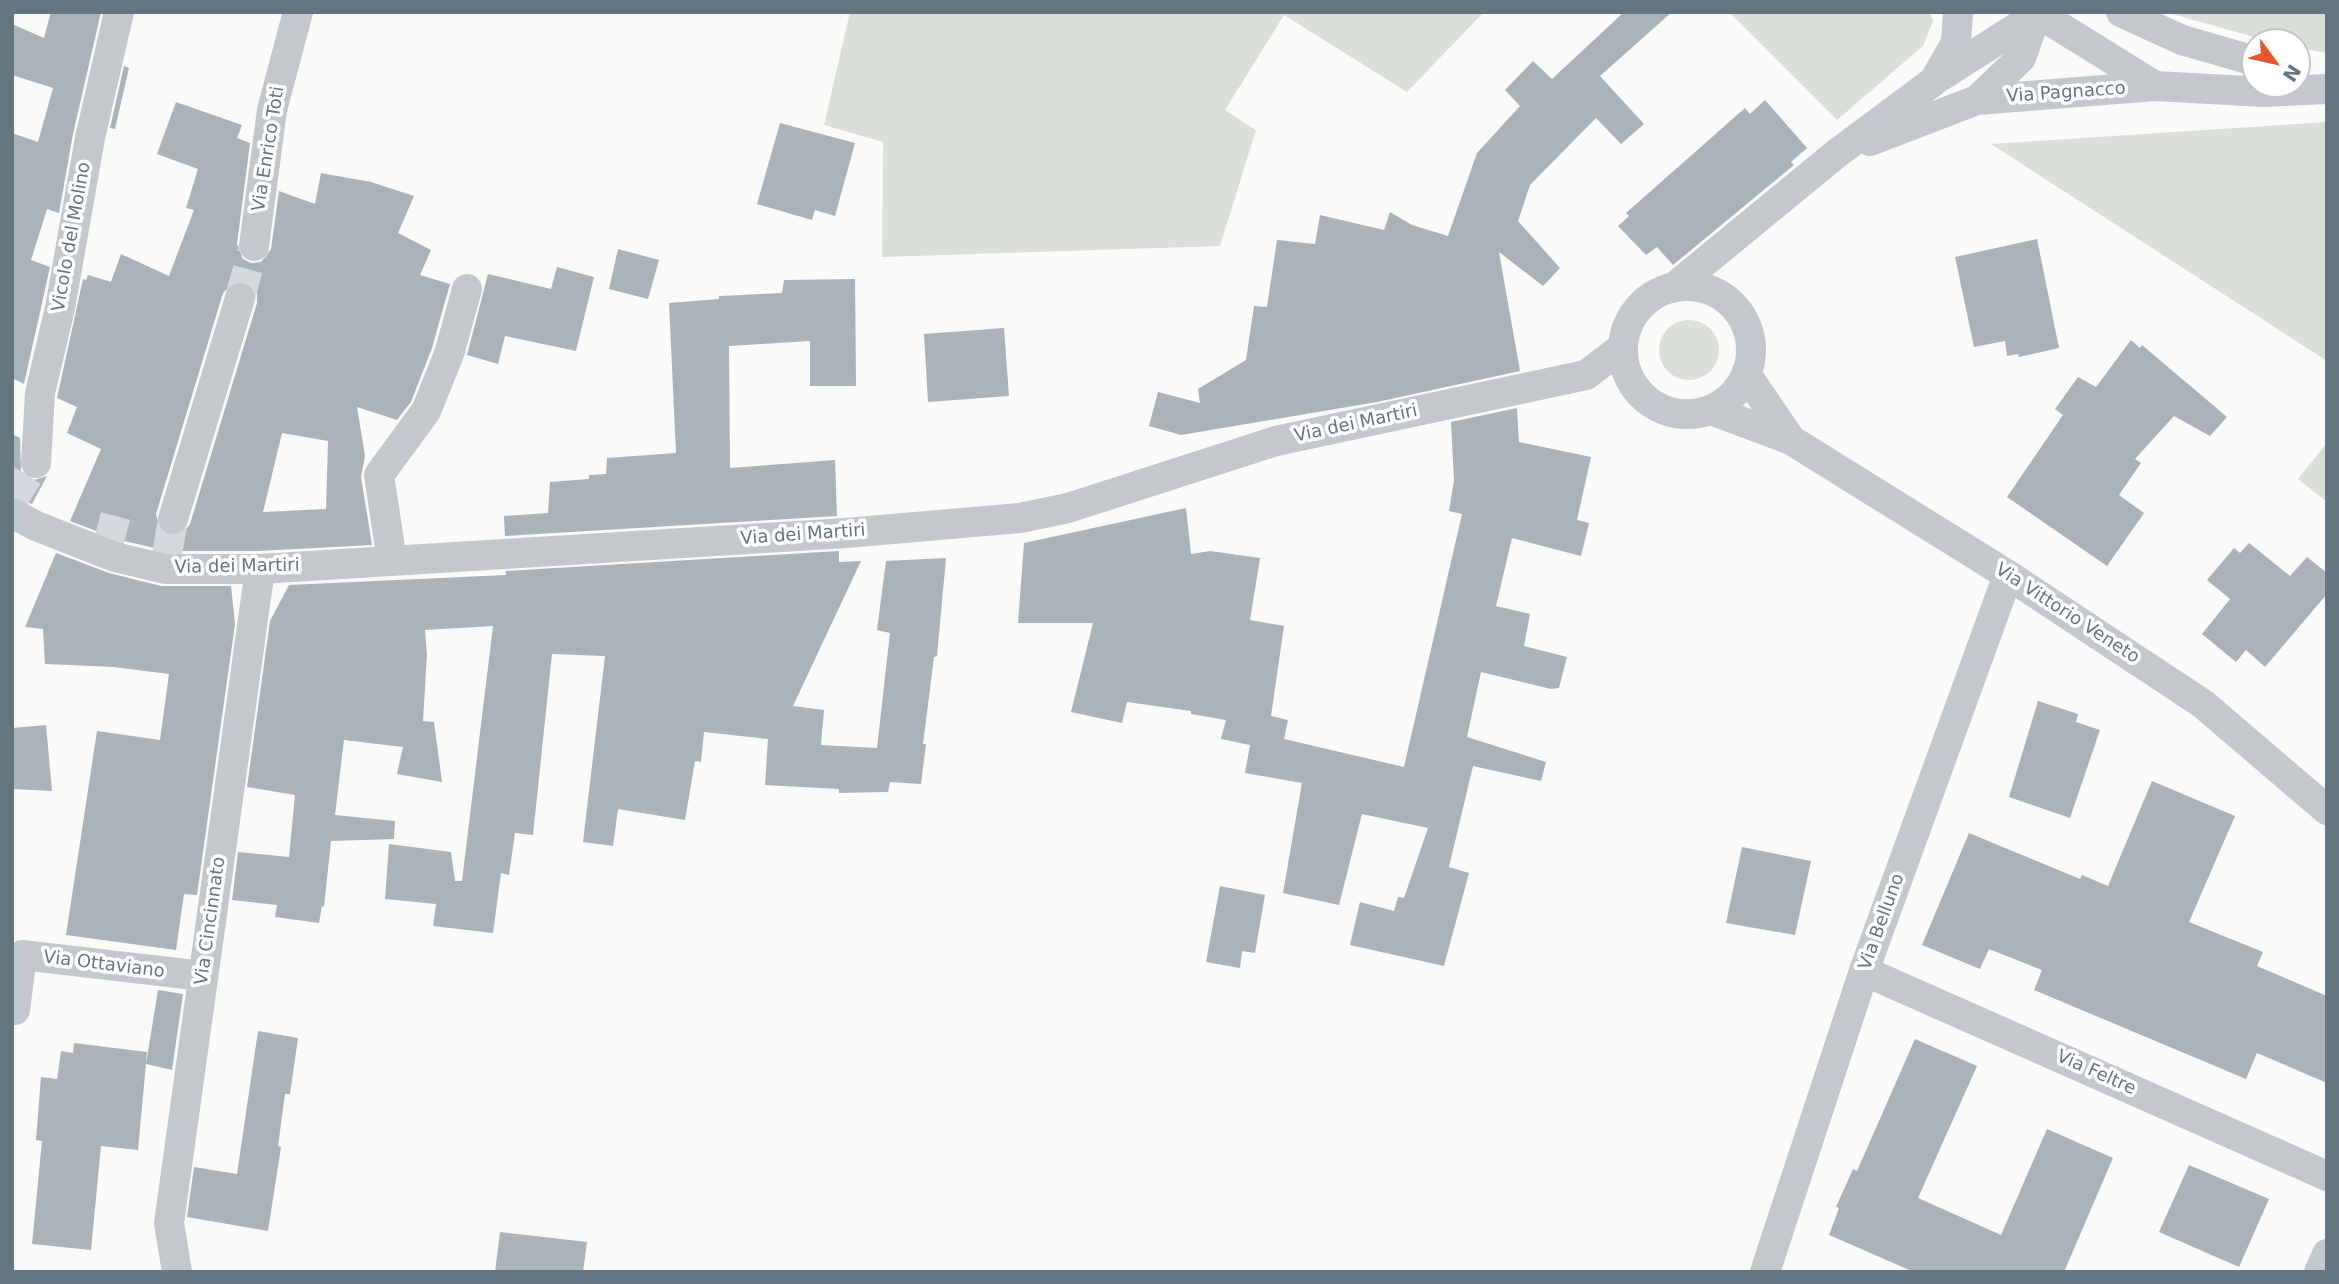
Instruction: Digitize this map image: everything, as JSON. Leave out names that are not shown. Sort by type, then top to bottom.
[{"type":"street","name":"Vicolo del Molino","points":[[36,463],[40,393],[60,308],[90,138],[120,12]]},
{"type":"street","name":"Via Enrico Toti","points":[[254,246],[272,110],[298,12]]},
{"type":"street","name":"Via Pagnacco","points":[[1934,80],[1956,43],[1958,12]]},
{"type":"street","points":[[2121,12],[2182,40],[2241,57]]},
{"type":"street","name":"Via Pagnacco","points":[[1673,288],[1836,153],[1934,80],[2040,13]]},
{"type":"street","name":"Via Pagnacco","points":[[2040,13],[2155,86]]},
{"type":"street","name":"Via Pagnacco","points":[[1977,100],[2021,58],[2040,13]]},
{"type":"street","name":"Via Pagnacco","points":[[1836,153],[1977,100],[2155,86],[2264,92],[2327,89]]},
{"type":"street","points":[[1735,307],[1707,289],[1690,286],[1673,288],[1654,295],[1638,309],[1627,327],[1623,347],[1626,368],[1634,387],[1650,402],[1669,412],[1690,414],[1711,410],[1726,401],[1746,374],[1751,339],[1735,307],[1725,274],[1739,233]]},
{"type":"street","points":[[391,561],[379,475],[426,411],[449,354],[467,289]]},
{"type":"street","points":[[173,519],[240,298]]},
{"type":"street","name":"Via dei Martiri","points":[[12,513],[36,526],[107,549],[166,562],[260,569],[819,535],[1020,518],[1068,508],[1276,440],[1586,375],[1623,347]]},
{"type":"street","name":"Via Vittorio Veneto","points":[[1746,374],[1791,440]]},
{"type":"street","name":"Via dei Martiri","points":[[1586,375],[1634,387]]},
{"type":"street","name":"Via Vittorio Veneto","points":[[1711,410],[1791,440],[2008,575],[2203,704],[2327,810]]},
{"type":"street","name":"Via Cincinnato","points":[[177,1272],[169,1223],[260,569]]},
{"type":"street","name":"Via Belluno","points":[[1765,1272],[1864,971],[2008,575]]},
{"type":"street","name":"Via Ottaviano","points":[[12,1010],[15,1010],[22,955],[203,976]]},
{"type":"street","name":"Via Feltre","points":[[1864,971],[2327,1176]]},
{"type":"street","points":[[2319,1272],[2327,1254]]},
{"type":"shaded area","points":[[850,12],[1484,12],[1407,92],[1284,15],[1225,110],[1256,130],[1220,246],[882,257],[883,142],[824,125]]},
{"type":"shaded area","points":[[1729,12],[1930,12],[1933,21],[1923,46],[1837,120]]},
{"type":"shaded area","points":[[2165,12],[2327,12],[2327,53],[2311,50],[2311,28],[2241,28],[2241,33]]},
{"type":"shaded area","points":[[2327,122],[2327,361],[1991,144]]},
{"type":"shaded area","points":[[1689,320],[1710,329],[1719,350],[1710,371],[1689,380],[1668,371],[1659,350],[1668,329]]},
{"type":"shaded area","points":[[2327,443],[2327,502],[2298,479]]},
{"type":"building","points":[[51,12],[101,12],[73,134],[59,213],[47,209],[31,260],[50,267],[24,384],[12,378],[12,133],[38,142],[53,88],[12,75],[12,24],[44,38]]},
{"type":"building","points":[[1624,12],[1672,12],[1600,76],[1644,124],[1621,144],[1596,118],[1530,185],[1518,221],[1560,268],[1543,286],[1499,252],[1520,371],[1377,402],[1181,435],[1149,426],[1158,392],[1200,403],[1198,389],[1246,360],[1254,306],[1267,307],[1277,240],[1315,244],[1320,215],[1384,230],[1390,212],[1412,225],[1448,236],[1477,153],[1520,106],[1505,90],[1533,61],[1552,79]]},
{"type":"building","points":[[124,66],[129,68],[115,129],[110,128]]},
{"type":"building","points":[[1765,100],[1807,148],[1791,162],[1794,165],[1673,265],[1657,247],[1646,255],[1618,226],[1629,216],[1626,213],[1745,108],[1750,114]]},
{"type":"building","points":[[176,102],[242,125],[237,138],[250,143],[237,244],[243,259],[251,263],[261,262],[271,249],[279,191],[315,204],[321,173],[371,182],[414,196],[398,233],[431,250],[420,275],[450,284],[432,348],[411,402],[397,420],[357,407],[365,456],[361,477],[372,545],[259,551],[167,551],[120,540],[70,521],[101,449],[67,433],[77,407],[57,398],[83,279],[86,280],[88,275],[111,282],[121,254],[169,276],[194,210],[186,208],[198,169],[157,154]],"holes":[[[235,281],[252,286],[257,293],[257,303],[190,524],[184,532],[169,536],[160,530],[156,514],[223,293]],[[282,433],[328,441],[326,509],[263,512]]]},
{"type":"building","points":[[780,123],[855,143],[835,216],[815,210],[812,220],[757,204]]},
{"type":"building","points":[[2037,239],[2059,348],[2019,357],[2018,354],[2007,356],[2005,341],[1974,347],[1955,257]]},
{"type":"building","points":[[618,249],[659,260],[648,299],[609,289]]},
{"type":"building","points":[[557,267],[594,277],[576,351],[505,336],[498,364],[467,355],[488,274],[551,289]]},
{"type":"building","points":[[855,279],[856,386],[810,386],[810,341],[729,346],[730,468],[835,460],[837,516],[505,536],[504,516],[548,513],[550,482],[589,479],[589,475],[606,474],[607,458],[676,453],[669,303],[719,299],[719,296],[782,293],[784,280]]},
{"type":"building","points":[[1004,328],[1009,396],[928,402],[924,334]]},
{"type":"building","points":[[2131,340],[2140,348],[2142,345],[2227,417],[2210,436],[2174,416],[2135,459],[2141,463],[2119,495],[2144,513],[2107,566],[2007,497],[2063,415],[2055,409],[2078,377],[2096,387]]},
{"type":"building","points":[[1517,408],[1519,442],[1591,457],[1577,520],[1589,523],[1581,556],[1512,538],[1496,606],[1530,614],[1524,646],[1567,657],[1559,688],[1551,689],[1481,672],[1467,737],[1546,762],[1541,781],[1473,766],[1449,867],[1469,873],[1444,966],[1350,945],[1360,902],[1394,911],[1398,897],[1404,898],[1428,828],[1362,814],[1339,905],[1283,893],[1302,783],[1245,773],[1250,745],[1221,739],[1226,720],[1191,714],[1191,711],[1127,702],[1122,723],[1071,712],[1093,623],[1018,623],[1024,543],[1186,508],[1191,554],[1210,551],[1260,558],[1250,620],[1284,626],[1271,716],[1288,720],[1284,739],[1404,767],[1462,514],[1449,511],[1454,480],[1451,422]]},
{"type":"building","points":[[12,434],[20,438],[21,471],[34,480],[47,476],[32,504],[12,496]]},
{"type":"building","points":[[2249,543],[2290,576],[2307,557],[2327,573],[2327,594],[2265,667],[2246,650],[2236,662],[2202,634],[2230,599],[2207,580],[2234,548],[2240,553]]},
{"type":"building","points":[[839,551],[839,562],[861,561],[793,706],[824,710],[821,745],[877,748],[890,633],[877,630],[886,561],[946,558],[937,656],[934,657],[923,744],[926,744],[921,784],[890,782],[888,792],[839,793],[839,789],[765,785],[768,739],[704,732],[701,762],[695,761],[685,820],[618,809],[613,846],[583,842],[605,656],[552,654],[533,835],[515,833],[509,875],[501,873],[493,933],[433,926],[436,904],[385,899],[389,844],[451,852],[455,881],[462,881],[493,626],[425,630],[427,654],[423,721],[434,722],[442,782],[397,774],[403,747],[344,740],[335,815],[395,821],[394,839],[331,841],[324,907],[322,906],[319,923],[275,917],[277,905],[232,900],[238,852],[289,857],[295,795],[247,787],[270,621],[289,585],[506,575],[506,571]]},
{"type":"building","points":[[56,553],[109,573],[161,586],[231,586],[235,624],[197,895],[184,894],[176,950],[66,935],[97,731],[160,740],[169,674],[114,667],[45,664],[43,629],[25,627]]},
{"type":"building","points":[[2038,701],[2078,714],[2076,722],[2100,730],[2070,818],[2009,797]]},
{"type":"building","points":[[46,725],[52,791],[12,789],[12,728]]},
{"type":"building","points":[[2152,781],[2235,816],[2189,922],[2263,952],[2257,966],[2327,996],[2327,1083],[2257,1053],[2246,1079],[2034,990],[2042,970],[1989,949],[1980,969],[1922,945],[1969,833],[2080,879],[2082,875],[2108,886]]},
{"type":"building","points":[[1742,847],[1811,861],[1795,935],[1726,923]]},
{"type":"building","points":[[1220,886],[1265,895],[1255,953],[1242,951],[1240,968],[1206,962]]},
{"type":"building","points":[[158,990],[183,994],[172,1070],[146,1064]]},
{"type":"building","points":[[258,1031],[298,1038],[290,1094],[285,1094],[278,1146],[281,1147],[268,1231],[187,1217],[194,1167],[237,1174]]},
{"type":"building","points":[[1915,1039],[1977,1066],[1918,1198],[2001,1235],[2047,1129],[2113,1158],[2064,1272],[1914,1272],[1829,1235],[1839,1208],[1836,1207],[1853,1169],[1857,1171]]},
{"type":"building","points":[[74,1043],[147,1052],[138,1150],[101,1146],[91,1250],[32,1244],[42,1141],[36,1140],[41,1077],[57,1079],[61,1051],[73,1053]]},
{"type":"building","points":[[2189,1165],[2269,1199],[2239,1267],[2159,1232]]},
{"type":"building","points":[[500,1232],[587,1242],[583,1272],[495,1272]]},
{"type":"tunnel","points":[[240,298],[254,246]]},
{"type":"tunnel","points":[[12,501],[36,463]]},
{"type":"tunnel","points":[[108,545],[118,506]]},
{"type":"tunnel","points":[[167,555],[173,519]]}]
